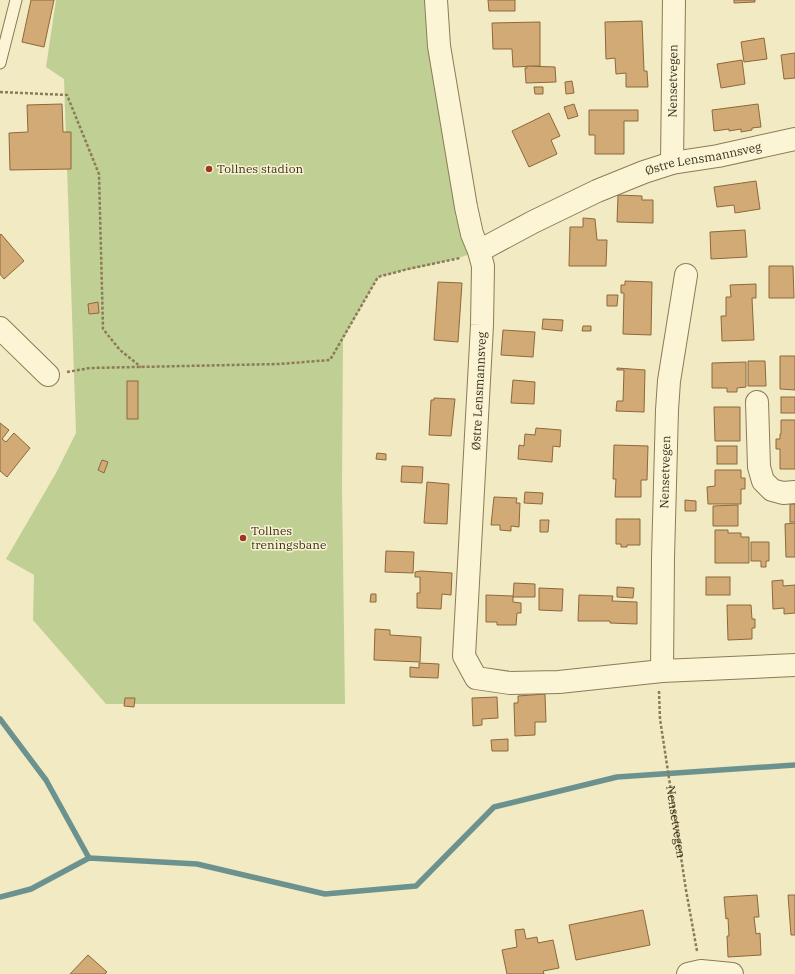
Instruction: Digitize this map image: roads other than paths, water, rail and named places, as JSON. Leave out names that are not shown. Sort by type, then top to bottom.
[{"type":"street","points":[[436,0],[440,46],[466,207],[472,234],[479,251]]},
{"type":"street","name":"Nensetvegen","points":[[672,163],[674,0]]},
{"type":"street","name":"Østre Lensmannsveg","points":[[662,671],[559,682],[510,683],[476,678],[464,656],[482,325],[483,266],[479,251],[596,191],[672,163],[718,156],[795,140]]},
{"type":"street","name":"Nensetvegen","points":[[662,671],[666,410],[669,381],[686,275]]},
{"type":"street","points":[[0,328],[48,375]]},
{"type":"street","points":[[757,402],[759,468],[763,481],[772,490],[783,493],[795,492]]},
{"type":"street","points":[[662,671],[795,665]]},
{"type":"street","points":[[697,973],[732,974]]},
{"type":"lane","points":[[0,63],[16,0]]},
{"type":"waterway","points":[[0,719],[46,780],[89,858]]},
{"type":"waterway","points":[[0,897],[31,889],[89,858],[197,864],[325,894],[416,886],[494,807],[617,777],[795,765]]},
{"type":"place","name":"Tollnes stadion","points":[[209,169]]},
{"type":"place","name":"Tollnes treningsbane","points":[[243,538]]}]
